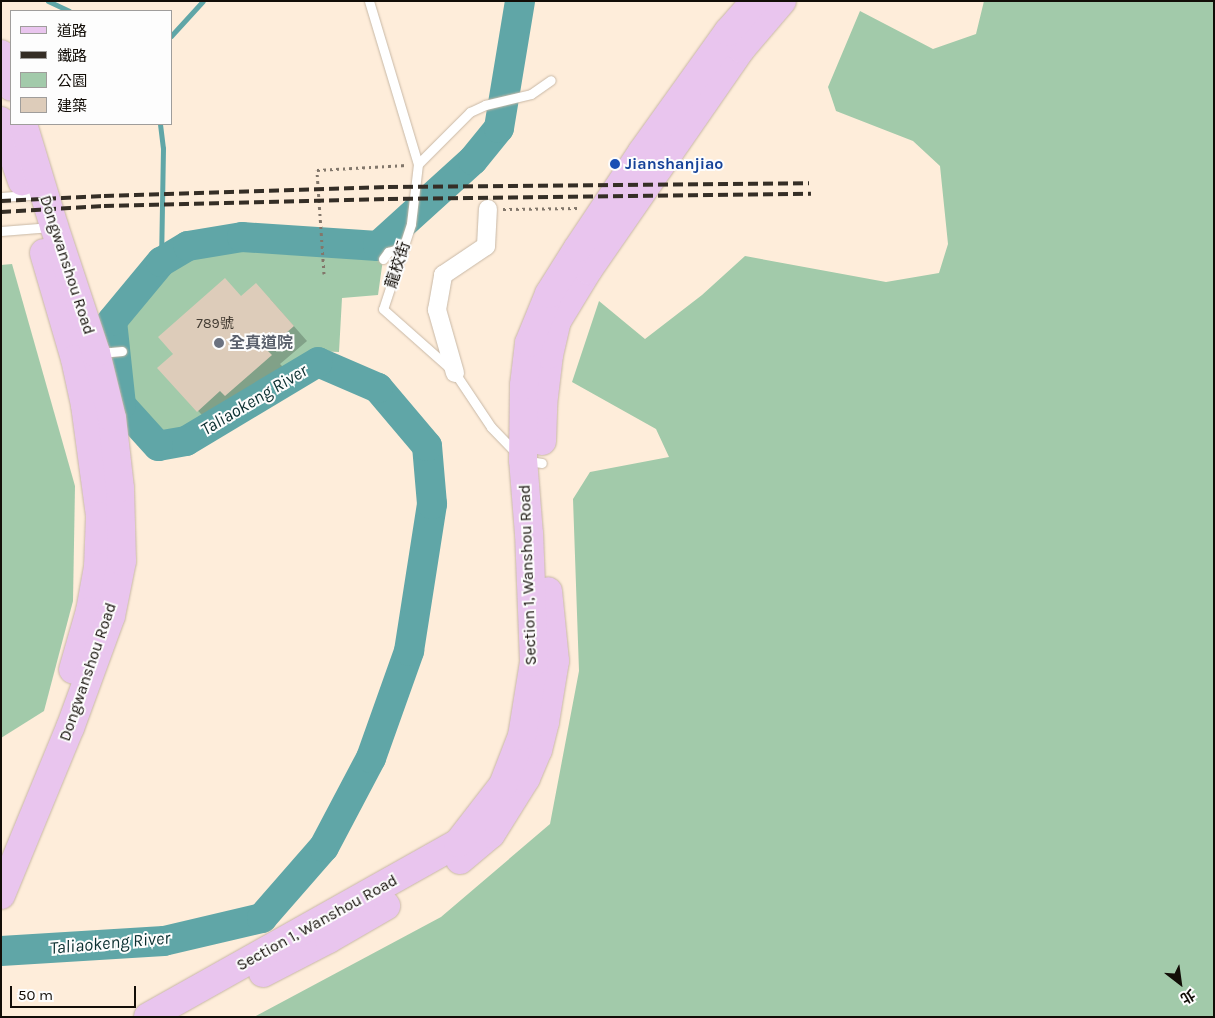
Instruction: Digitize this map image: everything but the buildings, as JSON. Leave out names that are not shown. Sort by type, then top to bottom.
[{"type":"main road","name":"Section 1, Wanshou Road","points":[[186,1017],[236,987],[329,939],[451,867],[491,834],[526,778],[538,750],[545,722],[555,661],[542,522],[524,385],[529,343],[549,294],[648,144],[728,32],[755,1]]},
{"type":"main road","name":"Section 1, Wanshou Road","points":[[148,1017],[458,843],[503,785],[522,736],[534,662],[529,534],[533,462],[549,355],[557,320],[588,270],[741,48],[782,1]]},
{"type":"main road","points":[[1,54],[10,83]]},
{"type":"main road","name":"Dongwanshou Road","points":[[1,121],[24,196],[45,227],[98,354],[112,418],[120,488],[122,561],[107,626],[70,728],[2,894]]},
{"type":"main road","name":"Dongwanshou Road","points":[[23,125],[24,196]]},
{"type":"main road","name":"Dongwanshou Road","points":[[1,845],[75,666],[90,611],[98,567],[100,516],[90,440],[98,354]]},
{"type":"street","points":[[455,373],[437,310],[443,275],[486,246],[488,209]]},
{"type":"lane","name":"龍校街","points":[[369,1],[418,164],[411,224],[383,310],[455,373],[491,427],[533,462]]},
{"type":"lane","points":[[418,164],[470,112],[485,105],[531,94],[551,80]]},
{"type":"lane","points":[[1,231],[45,227]]},
{"type":"lane","points":[[383,259],[388,252],[404,247]]},
{"type":"path","points":[[324,274],[317,170],[418,164]]},
{"type":"path","points":[[488,209],[580,208],[586,201]]},
{"type":"green space","points":[[984,1],[1214,1],[1214,1017],[254,1017],[441,917],[550,824],[579,671],[573,499],[590,472],[669,457],[656,429],[572,382],[599,301],[645,339],[702,295],[745,256],[886,282],[939,273],[948,244],[940,166],[913,141],[836,111],[828,87],[860,11],[933,49],[976,34]]},
{"type":"green space","points":[[239,245],[384,252],[378,295],[342,298],[339,352],[317,351],[189,428],[160,435],[130,403],[118,328],[160,276],[184,257]]},
{"type":"green space","points":[[12,264],[75,486],[73,601],[44,711],[1,738],[1,265]]},
{"type":"waterway","points":[[48,1],[67,10]]},
{"type":"waterway","points":[[172,35],[203,1]]},
{"type":"waterway","name":"Taliaokeng River","points":[[1,951],[164,941],[262,918],[324,847],[371,758],[409,651],[432,504],[427,446],[378,388],[318,362],[186,441],[158,446],[121,405],[112,321],[161,262],[188,246],[242,237],[378,246],[473,160],[499,128],[520,1]]},
{"type":"waterway","points":[[160,125],[163,148],[161,262]]},
{"type":"railway","points":[[1,201],[388,187],[809,183]]},
{"type":"railway","points":[[1,212],[104,206],[388,199],[811,194]]},
{"type":"place","name":"Jianshanjiao","points":[[615,164]]},
{"type":"place","name":"全真道院","points":[[219,343]]}]
